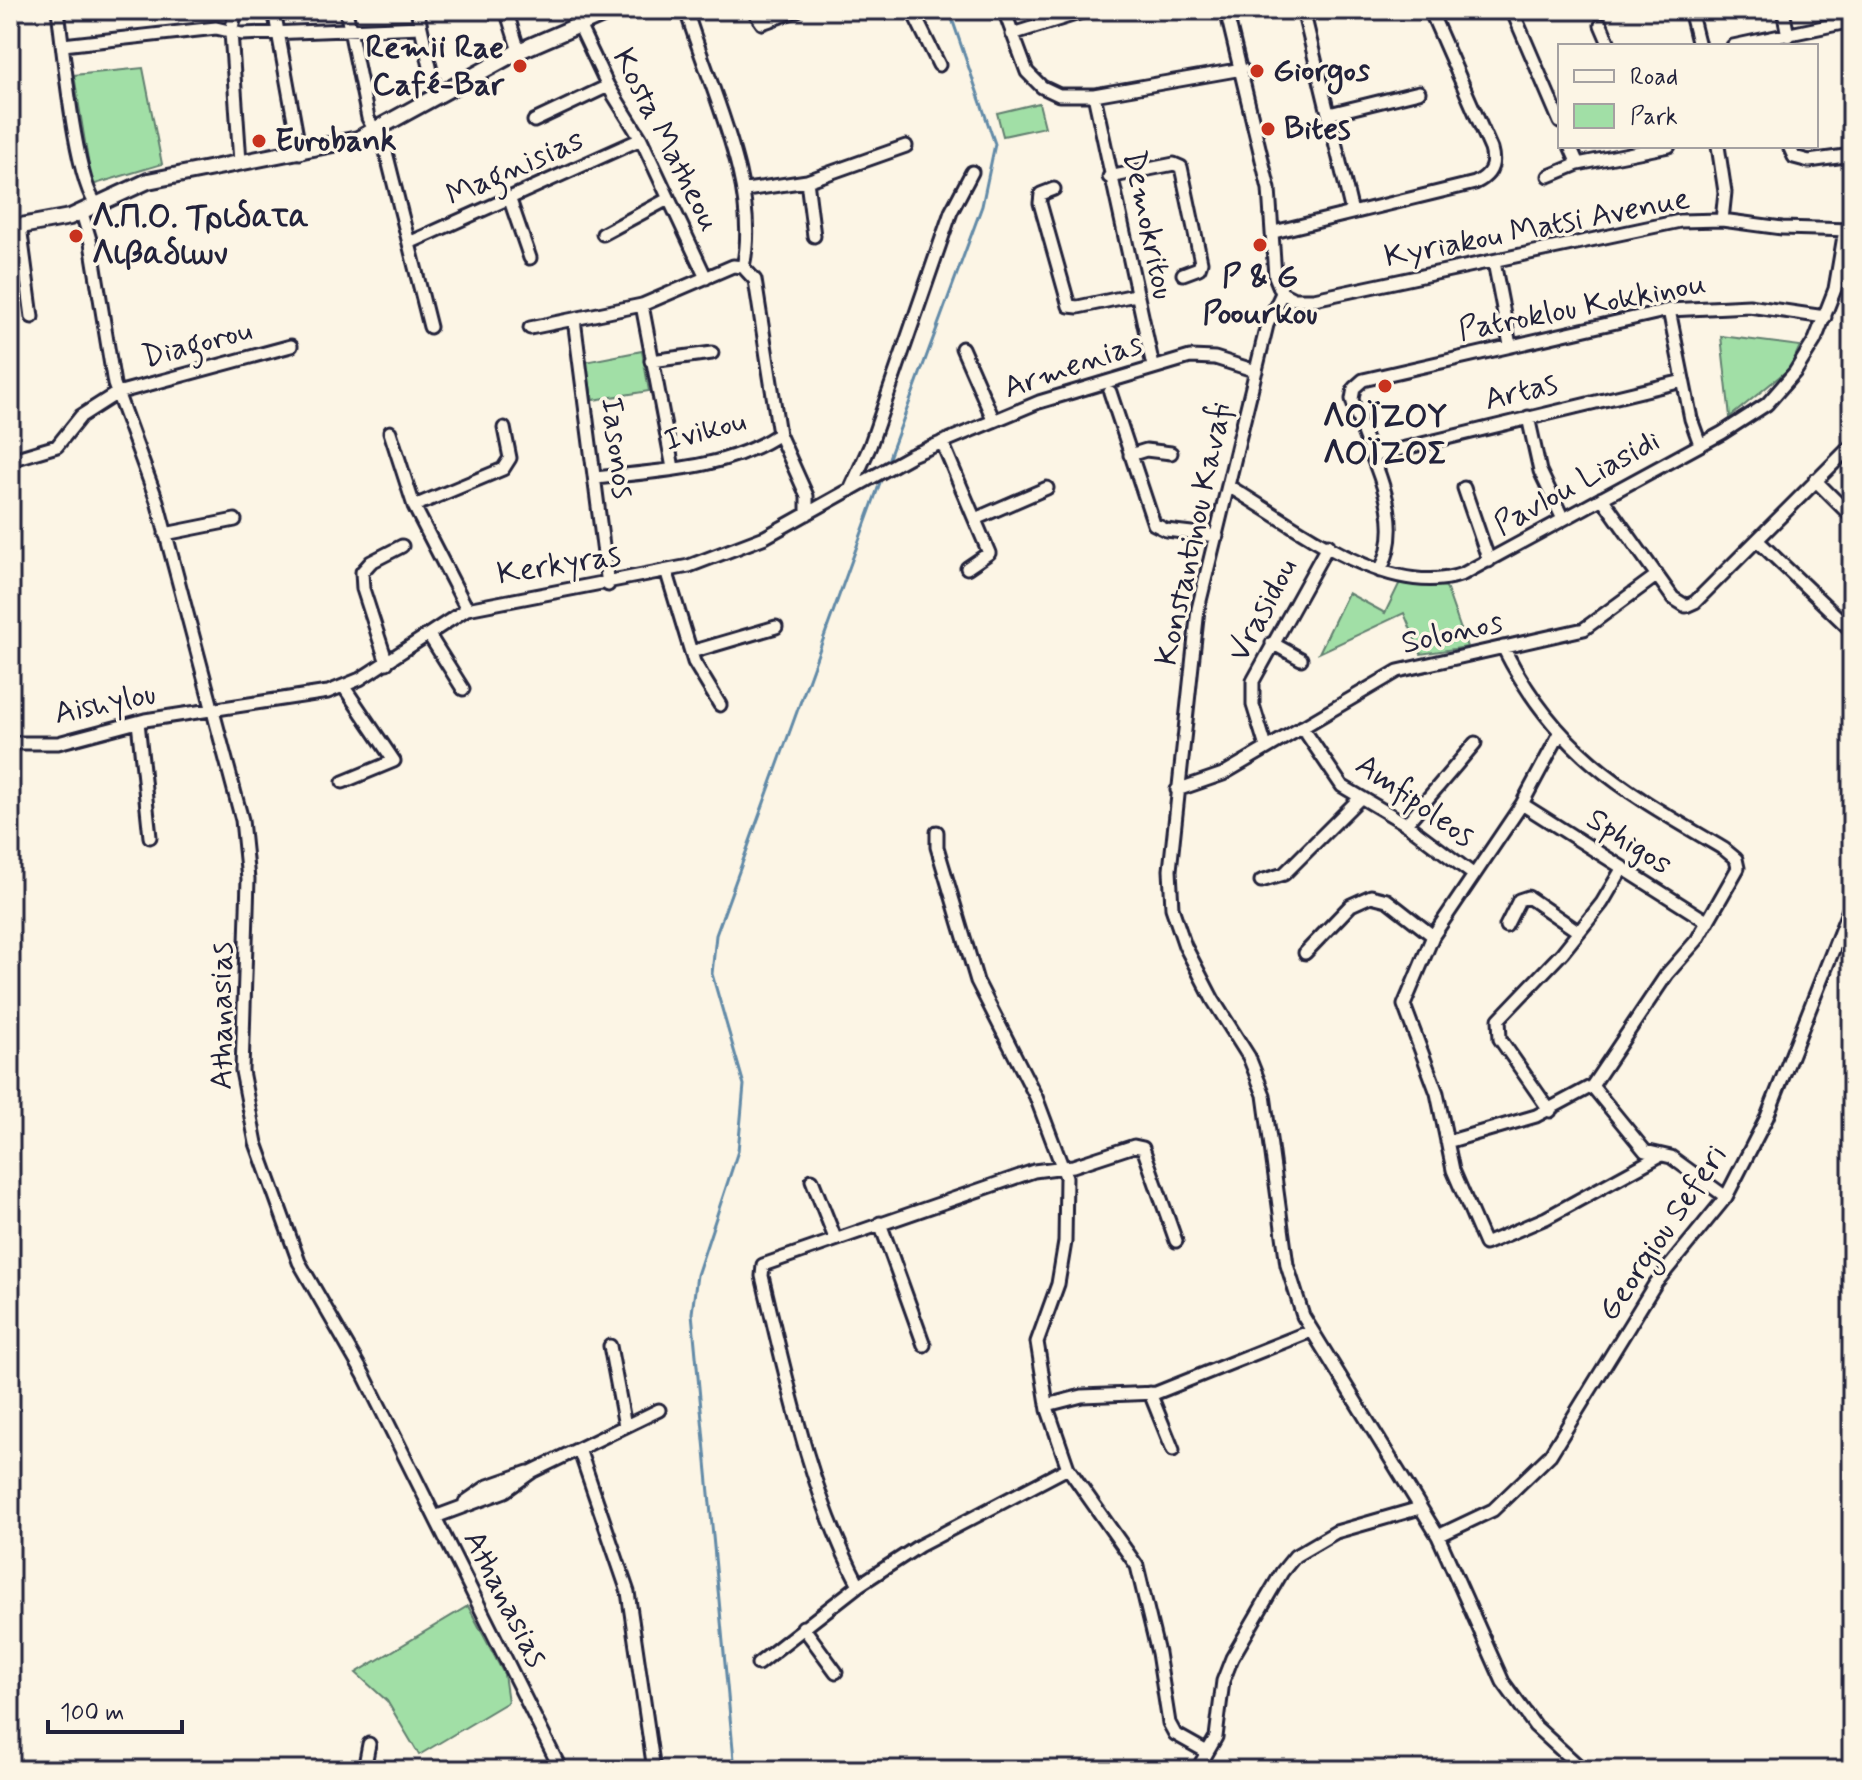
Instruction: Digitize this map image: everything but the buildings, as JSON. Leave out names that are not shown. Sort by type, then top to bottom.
[{"type":"main road","points":[[15,227],[49,224],[82,213],[139,183],[345,143],[375,130],[519,51],[614,10]]},
{"type":"street","points":[[58,10],[85,178],[90,196],[97,205]]},
{"type":"street","points":[[236,10],[231,32],[240,162]]},
{"type":"street","points":[[274,10],[300,153]]},
{"type":"street","points":[[346,10],[368,118],[386,152],[430,327]]},
{"type":"street","points":[[417,10],[437,97]]},
{"type":"street","points":[[506,10],[519,51]]},
{"type":"street","points":[[686,10],[746,190],[748,246],[743,267]]},
{"type":"street","points":[[753,10],[762,23],[798,10]]},
{"type":"street","points":[[912,10],[939,65]]},
{"type":"street","points":[[1004,10],[1022,65],[1037,84],[1059,95],[1094,95],[1242,69]]},
{"type":"street","points":[[1012,34],[1089,10]]},
{"type":"street","points":[[1226,10],[1269,189],[1275,276],[1282,293]]},
{"type":"street","points":[[1303,10],[1352,212]]},
{"type":"street","points":[[1274,232],[1475,183],[1491,170],[1491,149],[1430,10]]},
{"type":"street","points":[[1512,10],[1558,117]]},
{"type":"street","points":[[1690,10],[1698,44]]},
{"type":"street","points":[[1783,10],[1788,36]]},
{"type":"street","points":[[1744,44],[1852,23]]},
{"type":"street","name":"Kosta Matheou","points":[[579,25],[608,86],[641,139],[706,278]]},
{"type":"street","points":[[1601,25],[1609,44]]},
{"type":"street","points":[[63,45],[216,28],[231,32],[277,33],[421,27]]},
{"type":"street","points":[[534,121],[608,86]]},
{"type":"street","points":[[1329,114],[1419,92]]},
{"type":"street","name":"Demokritou","points":[[1094,95],[1109,177],[1153,366]]},
{"type":"street","name":"Magnisias","points":[[409,243],[641,139]]},
{"type":"street","points":[[746,190],[807,181],[906,146]]},
{"type":"street","points":[[1571,148],[1578,164]]},
{"type":"street","points":[[1718,148],[1725,192],[1722,220]]},
{"type":"street","points":[[1790,148],[1794,157],[1804,161],[1852,155]]},
{"type":"street","points":[[1549,176],[1578,164],[1642,149]]},
{"type":"street","points":[[1109,177],[1174,164],[1181,167],[1201,262],[1199,268],[1183,274]]},
{"type":"street","points":[[854,488],[951,212],[972,172]]},
{"type":"street","points":[[807,181],[814,236]]},
{"type":"street","points":[[1054,189],[1040,198],[1069,306],[1078,307],[1135,295]]},
{"type":"street","points":[[603,234],[668,199]]},
{"type":"street","points":[[510,200],[530,258]]},
{"type":"street","name":"Athanasias","points":[[82,213],[91,243],[104,335],[117,393],[148,471],[242,820],[248,879],[242,1071],[256,1143],[299,1262],[364,1375],[561,1770]]},
{"type":"street","name":"Kyriakou Matsi Avenue","points":[[1282,293],[1305,301],[1666,223],[1722,220],[1782,228],[1848,230]]},
{"type":"street","points":[[15,227],[32,317]]},
{"type":"street","name":"Pavlou Liasidi","points":[[1230,487],[1328,545],[1380,571],[1402,577],[1438,580],[1463,574],[1754,414],[1776,396],[1805,358],[1825,317],[1848,230]]},
{"type":"street","points":[[1494,262],[1510,345]]},
{"type":"street","points":[[530,328],[642,305],[733,266],[743,267],[755,280],[779,434],[807,496],[807,514]]},
{"type":"street","name":"Konstantinou Kavafi","points":[[1282,293],[1267,325],[1198,609],[1170,870],[1172,908],[1197,973],[1259,1077],[1270,1122],[1287,1265],[1311,1331],[1438,1536],[1503,1682],[1535,1726],[1578,1768]]},
{"type":"street","points":[[642,305],[673,468]]},
{"type":"street","name":"Patroklou Kokkinou","points":[[1372,456],[1353,405],[1354,388],[1369,378],[1669,310],[1749,306],[1825,317]]},
{"type":"street","points":[[1669,310],[1700,444]]},
{"type":"street","name":"Iasonos","points":[[574,319],[608,585]]},
{"type":"street","name":"Diagorou","points":[[10,460],[57,446],[81,416],[117,393],[291,346]]},
{"type":"street","points":[[962,348],[994,421]]},
{"type":"street","points":[[651,361],[712,353]]},
{"type":"street","name":"Armenias","points":[[912,455],[1039,402],[1153,366],[1203,356],[1256,371]]},
{"type":"street","name":"Artas","points":[[1372,456],[1683,381]]},
{"type":"street","points":[[1110,392],[1154,524],[1166,530],[1217,536]]},
{"type":"street","points":[[1528,417],[1540,471],[1563,519]]},
{"type":"street","points":[[414,506],[503,469],[510,458],[504,428]]},
{"type":"street","points":[[390,432],[414,506],[467,609]]},
{"type":"street","name":"Ivikou","points":[[595,478],[673,468],[738,455],[779,434]]},
{"type":"street","points":[[942,442],[989,553],[967,568]]},
{"type":"street","points":[[1602,498],[1677,602],[1691,605],[1852,445]]},
{"type":"street","points":[[1130,455],[1146,450],[1171,453]]},
{"type":"street","name":"Kerkyras","points":[[212,710],[312,696],[344,687],[387,663],[467,609],[504,599],[608,585],[667,573],[765,537],[912,455]]},
{"type":"street","points":[[1372,456],[1389,511],[1388,549],[1380,571]]},
{"type":"street","points":[[1815,480],[1852,517]]},
{"type":"street","points":[[975,519],[1047,488]]},
{"type":"street","points":[[1464,488],[1489,561]]},
{"type":"street","points":[[165,534],[235,520]]},
{"type":"street","points":[[1757,540],[1852,631]]},
{"type":"street","name":"Vrasidou","points":[[1266,747],[1252,689],[1256,673],[1328,545]]},
{"type":"street","points":[[387,663],[363,589],[362,572],[371,562],[402,546]]},
{"type":"street","points":[[667,573],[691,652],[720,705]]},
{"type":"street","name":"Solonos","points":[[1177,790],[1223,774],[1398,671],[1584,629],[1656,576]]},
{"type":"street","points":[[691,652],[776,627]]},
{"type":"street","points":[[429,635],[463,689]]},
{"type":"street","points":[[1272,643],[1301,659]]},
{"type":"street","points":[[1447,1142],[1550,1111],[1592,1086],[1661,983],[1708,922],[1734,880],[1737,863],[1724,849],[1602,774],[1560,733],[1503,647]]},
{"type":"street","points":[[343,782],[394,761],[344,687]]},
{"type":"street","name":"Aishylou","points":[[10,743],[58,743],[138,722],[212,710]]},
{"type":"street","points":[[138,722],[150,837]]},
{"type":"street","name":"Amfipoleos","points":[[1302,727],[1334,778],[1360,798],[1406,824],[1474,875]]},
{"type":"street","points":[[1560,733],[1522,804],[1433,936],[1404,1005],[1437,1093],[1453,1170],[1485,1244],[1546,1218],[1659,1156]]},
{"type":"street","points":[[1406,824],[1475,743]]},
{"type":"street","points":[[1261,881],[1284,874],[1360,798]]},
{"type":"street","name":"Sphigos","points":[[1522,804],[1708,922]]},
{"type":"street","points":[[937,832],[937,847],[977,981],[1036,1097],[1063,1167],[1065,1242],[1058,1284],[1037,1342],[1047,1405],[1068,1468],[1137,1566],[1158,1653],[1169,1723],[1175,1734],[1207,1752]]},
{"type":"street","points":[[1550,1111],[1500,1039],[1497,1024],[1504,1012],[1548,970],[1579,932],[1622,869]]},
{"type":"street","points":[[1305,953],[1351,905],[1371,896],[1387,900],[1433,936]]},
{"type":"street","points":[[1506,926],[1519,900],[1528,897],[1579,932]]},
{"type":"street","name":"Georgiou Seferi","points":[[1438,1536],[1493,1510],[1550,1455],[1655,1284],[1726,1197],[1767,1117],[1852,902]]},
{"type":"street","points":[[1592,1086],[1638,1144],[1659,1156],[1671,1157],[1726,1197]]},
{"type":"street","points":[[859,1585],[830,1525],[794,1408],[762,1276],[767,1262],[1034,1171],[1063,1167],[1140,1145],[1176,1241]]},
{"type":"street","points":[[812,1180],[835,1238]]},
{"type":"street","points":[[880,1223],[924,1345]]},
{"type":"street","points":[[1047,1405],[1082,1396],[1150,1393],[1311,1331]]},
{"type":"street","points":[[610,1346],[625,1426]]},
{"type":"street","points":[[1150,1393],[1173,1450]]},
{"type":"street","points":[[435,1517],[505,1491],[533,1471],[659,1410]]},
{"type":"street","points":[[579,1449],[628,1592],[654,1770]]},
{"type":"street","points":[[758,1664],[859,1585],[919,1546],[1068,1468]]},
{"type":"street","points":[[1198,1770],[1216,1737],[1223,1681],[1232,1658],[1295,1556],[1336,1532],[1420,1508]]},
{"type":"street","points":[[803,1627],[836,1672]]},
{"type":"street","points":[[364,1770],[369,1744]]},
{"type":"green space","points":[[143,68],[162,164],[92,185],[74,75]]},
{"type":"green space","points":[[1039,103],[1045,127],[1003,136],[997,113]]},
{"type":"green space","points":[[1721,336],[1800,346],[1790,368],[1730,417]]},
{"type":"green space","points":[[642,351],[649,391],[593,400],[585,362]]},
{"type":"green space","points":[[1401,580],[1446,587],[1467,647],[1421,654],[1404,613],[1319,653],[1348,593],[1385,613]]},
{"type":"green space","points":[[468,1606],[504,1674],[508,1702],[419,1755],[387,1701],[356,1673]]},
{"type":"waterway","points":[[886,466],[982,206],[995,144],[949,10]]},
{"type":"waterway","points":[[735,1770],[692,1313],[697,1275],[738,1151],[744,1085],[712,974],[716,935],[882,477]]},
{"type":"place","name":"Remii Rae Café-Bar","points":[[520,66]]},
{"type":"place","name":"Giorgos","points":[[1257,71]]},
{"type":"place","name":"Bites","points":[[1268,129]]},
{"type":"place","name":"Eurobank","points":[[259,141]]},
{"type":"place","name":"Λ.Π.Ο. Τριδατα Λιβαδιων","points":[[76,236]]},
{"type":"place","name":"P & G Poourkou","points":[[1260,245]]},
{"type":"place","name":"ΛΟΪΖΟΥ ΛΟΪΖΟΣ","points":[[1385,386]]}]
